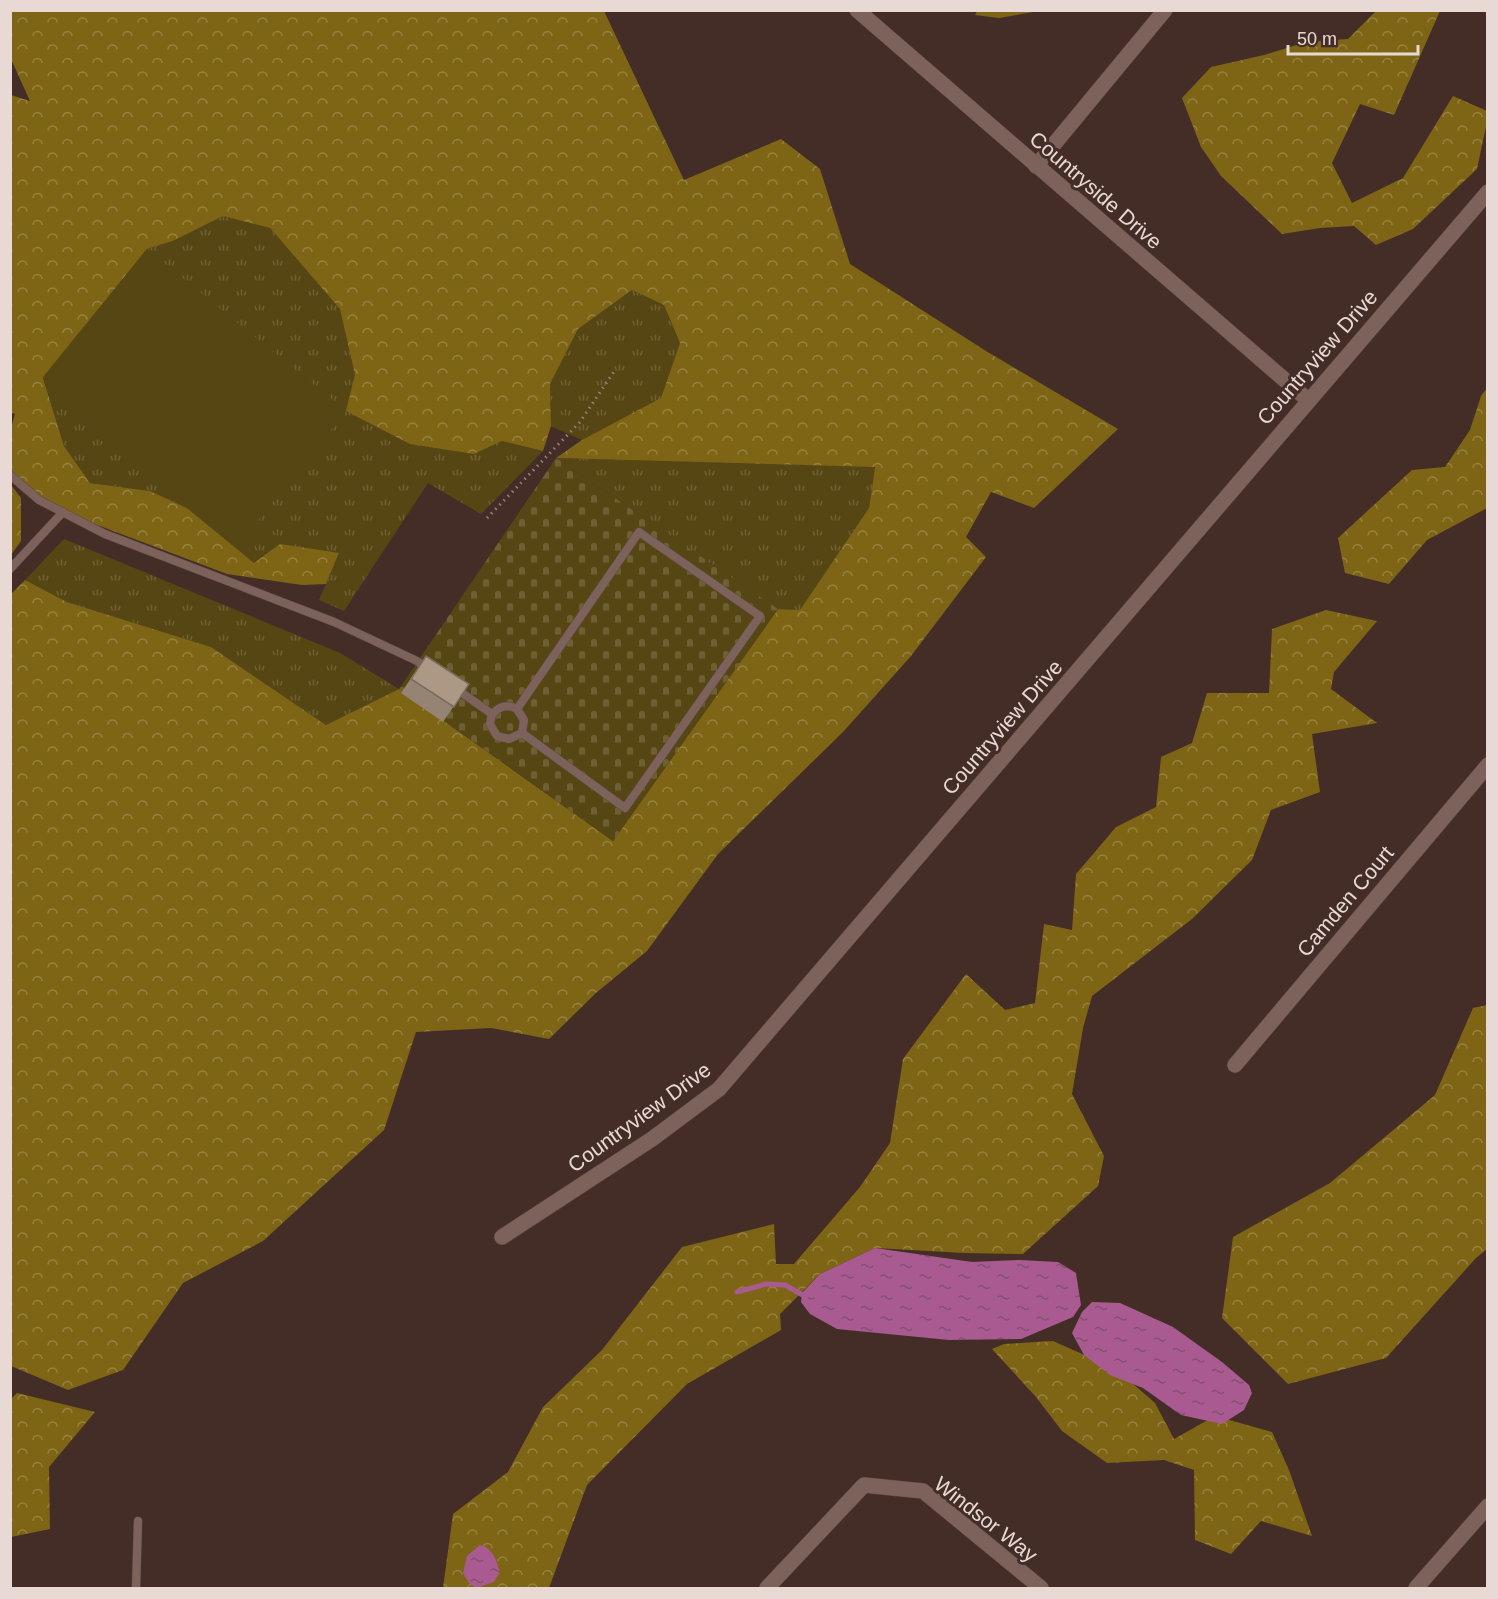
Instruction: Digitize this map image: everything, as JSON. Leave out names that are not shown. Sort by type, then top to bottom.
[{"type":"street","name":"Countryside Drive","points":[[857,10],[1308,400]]},
{"type":"street","points":[[1036,166],[1166,10]]},
{"type":"street","name":"Countryview Drive","points":[[502,1238],[652,1139],[719,1089],[1488,192]]},
{"type":"street","name":"Camden Court","points":[[1235,1065],[1488,765]]},
{"type":"street","name":"Windsor Way","points":[[767,1588],[864,1485],[923,1491],[1041,1588]]},
{"type":"street","points":[[1416,1588],[1488,1506]]},
{"type":"lane","points":[[10,475],[39,500],[105,534],[333,622],[417,661],[436,674]]},
{"type":"lane","points":[[10,568],[63,512]]},
{"type":"lane","points":[[518,709],[639,532],[760,616],[625,808],[522,733]]},
{"type":"lane","points":[[445,681],[492,714]]},
{"type":"lane","points":[[505,705],[518,709],[524,720],[522,733],[509,739],[497,736],[490,724],[492,714],[505,705]]},
{"type":"lane","points":[[136,1588],[138,1521]]},
{"type":"path","points":[[487,518],[580,422],[615,370]]},
{"type":"green space","points":[[978,10],[1039,11],[999,18],[975,15]]},
{"type":"green space","points":[[1377,10],[1440,11],[1394,115],[1360,104],[1332,163],[1352,203],[1403,178],[1453,96],[1487,111],[1487,122],[1477,169],[1413,229],[1376,245],[1354,226],[1282,234],[1221,176],[1201,147],[1182,98],[1211,67],[1264,55],[1306,42],[1348,39]]},
{"type":"green space","points":[[11,11],[604,11],[684,180],[781,139],[820,169],[850,264],[986,351],[1118,429],[1034,508],[991,492],[966,537],[986,557],[911,656],[843,732],[718,854],[647,951],[596,993],[549,1039],[491,1028],[416,1032],[384,1130],[263,1241],[183,1283],[123,1370],[68,1390],[11,1366],[10,595],[25,580],[67,602],[211,647],[326,725],[399,689],[613,841],[778,609],[800,610],[869,508],[875,467],[556,458],[582,440],[661,398],[680,343],[664,305],[632,290],[578,329],[550,384],[551,426],[543,451],[502,441],[474,454],[410,444],[346,411],[355,375],[340,309],[270,228],[223,216],[173,241],[147,249],[43,378],[64,446],[90,483],[150,491],[187,508],[254,563],[280,544],[339,553],[326,584],[302,585],[227,574],[63,512],[39,500],[11,475],[11,428],[15,414],[10,412],[11,95],[30,101],[11,59]]},
{"type":"green space","points":[[223,216],[270,228],[340,309],[355,375],[474,454],[502,441],[543,451],[481,514],[428,483],[344,611],[319,600],[339,554],[254,563],[187,508],[150,491],[90,483],[64,446],[43,377],[147,249],[173,241]]},
{"type":"green space","points":[[147,249],[346,411],[242,540],[43,377]]},
{"type":"green space","points":[[632,290],[664,305],[680,343],[661,399],[582,440],[551,426],[550,384],[578,329]]},
{"type":"green space","points":[[1487,388],[1487,508],[1427,540],[1389,584],[1345,573],[1338,538],[1412,470],[1445,467],[1470,430],[1481,396]]},
{"type":"green space","points":[[556,458],[875,466],[869,508],[800,610],[777,609]]},
{"type":"green space","points":[[556,458],[778,609],[613,841],[399,689]]},
{"type":"green space","points":[[11,485],[21,498],[21,541],[11,555]]},
{"type":"green space","points":[[64,539],[340,653],[399,689],[326,725],[211,647],[67,602],[25,580]]},
{"type":"green space","points":[[1326,610],[1377,621],[1334,672],[1331,689],[1377,723],[1312,734],[1320,792],[1271,810],[1252,860],[1192,919],[1092,996],[1083,1028],[1072,1094],[1104,1156],[1098,1186],[1023,1254],[875,1248],[820,1274],[780,1314],[781,1330],[687,1384],[587,1485],[549,1588],[443,1588],[453,1514],[508,1472],[543,1407],[602,1350],[682,1247],[774,1224],[776,1264],[794,1264],[860,1187],[890,1143],[903,1059],[966,974],[1005,1010],[1035,1003],[1044,924],[1072,930],[1076,874],[1116,827],[1156,807],[1161,757],[1192,743],[1207,693],[1269,693],[1272,629]]},
{"type":"green space","points":[[1487,1005],[1487,1249],[1476,1258],[1386,1358],[1288,1384],[1222,1318],[1233,1237],[1330,1183],[1435,1095],[1473,1008]]},
{"type":"green space","points":[[1053,1341],[1116,1369],[1155,1403],[1174,1439],[1215,1416],[1272,1432],[1289,1470],[1312,1536],[1261,1521],[1231,1554],[1195,1540],[1194,1470],[1164,1460],[1107,1463],[1062,1431],[1036,1397],[992,1349],[1004,1344]]},
{"type":"green space","points":[[17,1393],[95,1412],[49,1467],[50,1529],[11,1537],[10,1400]]},
{"type":"water","points":[[875,1248],[972,1262],[1019,1260],[1058,1262],[1076,1273],[1081,1305],[1073,1317],[1021,1339],[949,1340],[837,1329],[810,1314],[801,1302],[802,1293],[820,1274]]},
{"type":"water","points":[[1092,1302],[1120,1303],[1173,1327],[1222,1362],[1249,1385],[1252,1393],[1244,1410],[1222,1424],[1181,1415],[1143,1388],[1110,1375],[1084,1355],[1072,1333],[1082,1312]]},
{"type":"water","points":[[480,1545],[491,1552],[500,1572],[494,1582],[476,1588],[469,1583],[463,1573],[467,1556]]},
{"type":"building","points":[[426,656],[469,684],[454,707],[411,679]]},
{"type":"waterway","points":[[737,1292],[766,1284],[785,1285],[806,1297]]}]
